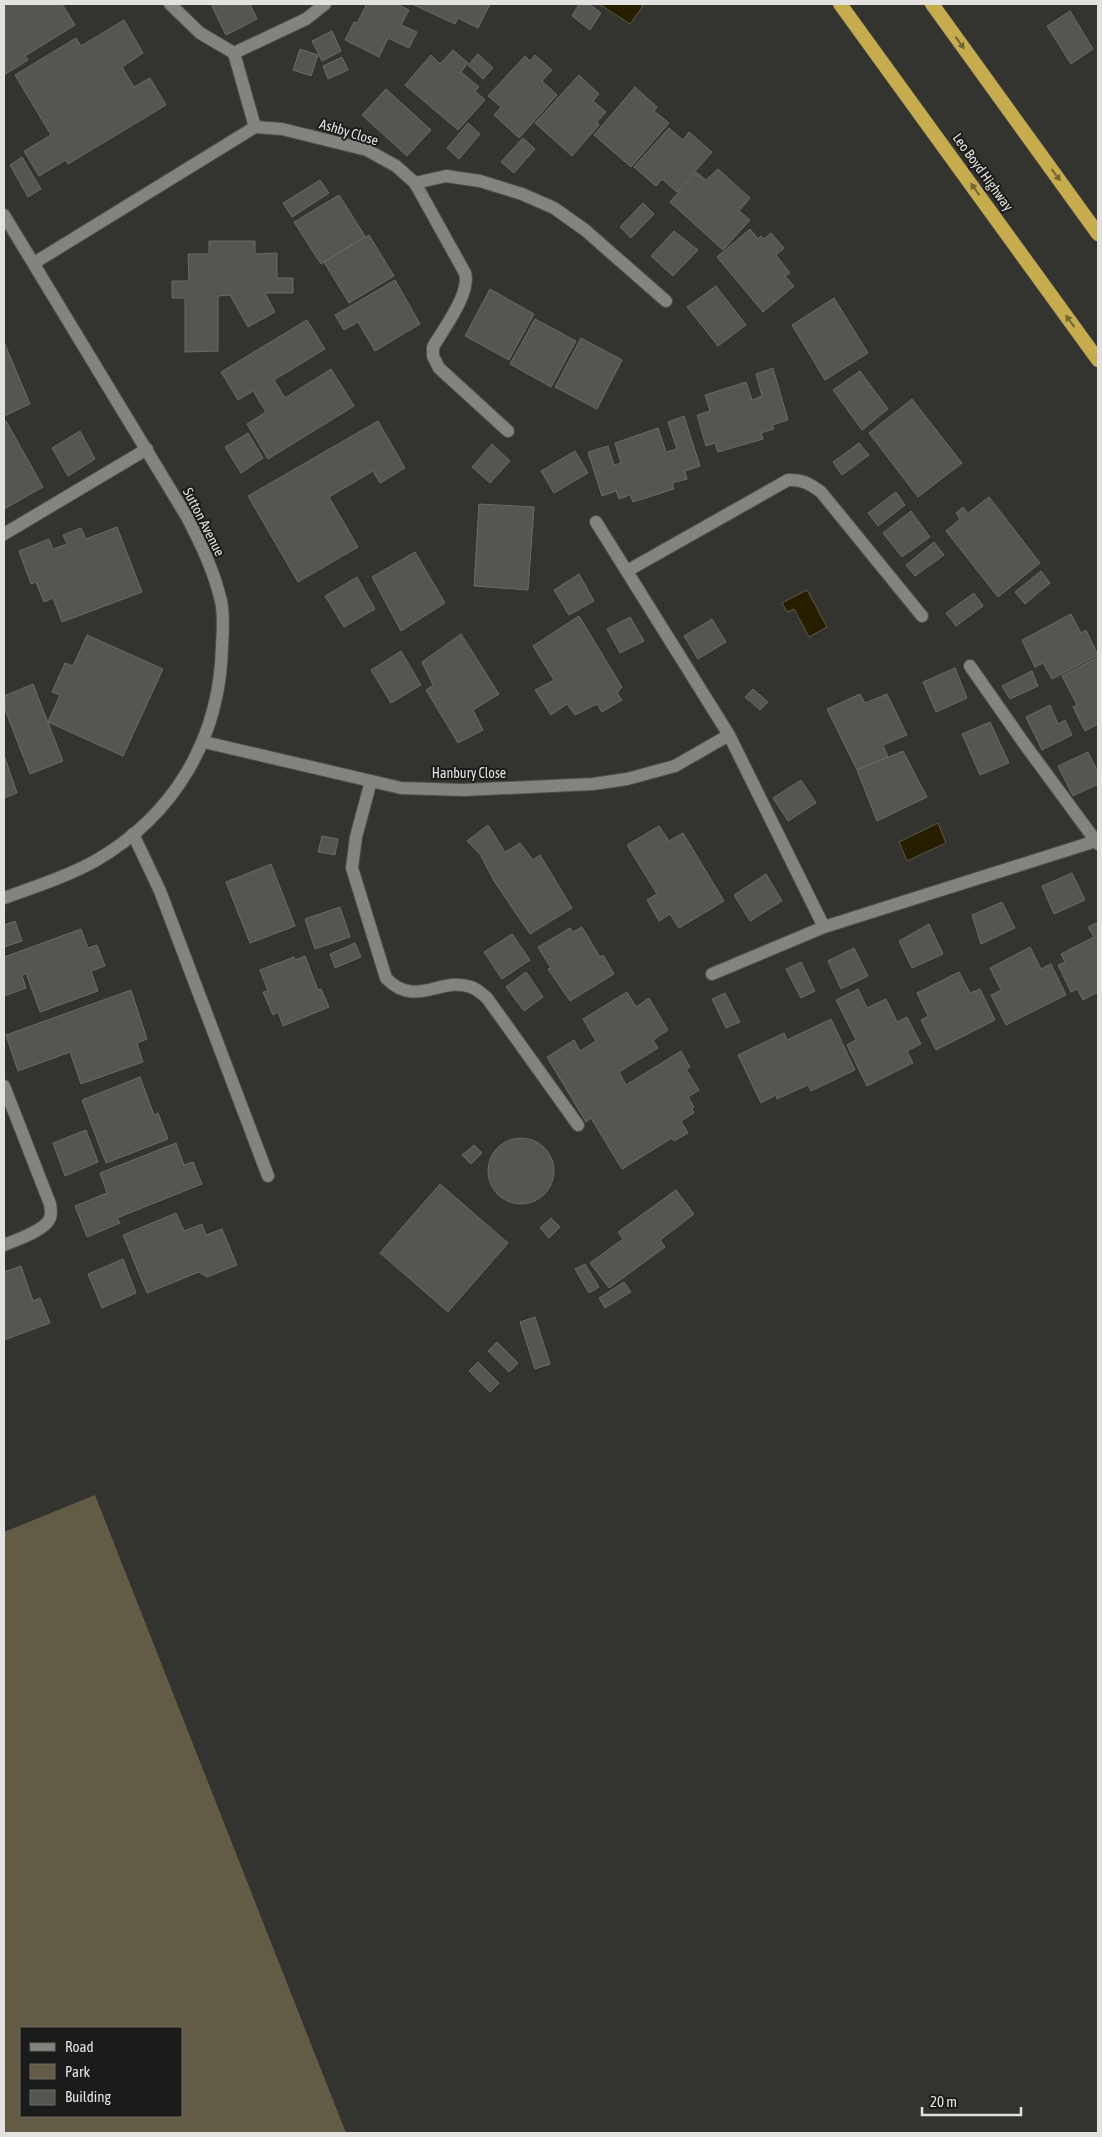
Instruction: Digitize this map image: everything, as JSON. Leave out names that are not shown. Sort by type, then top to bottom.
[{"type":"highway","name":"Leo Boyd Highway","points":[[839,4],[869,42],[1098,360]]},
{"type":"highway","points":[[932,4],[1098,234]]},
{"type":"street","points":[[34,263],[255,126],[234,53],[200,33],[170,4]]},
{"type":"street","points":[[234,53],[306,19],[325,4]]},
{"type":"street","name":"Ashby Close","points":[[255,126],[282,128],[367,150],[396,166],[415,183],[465,273],[467,280],[465,291],[433,347],[433,356],[439,368],[508,431]]},
{"type":"street","points":[[415,183],[446,176],[480,181],[522,194],[554,208],[585,230],[666,301]]},
{"type":"street","name":"Sutton Avenue","points":[[4,215],[147,448],[207,556],[221,602],[222,669],[215,706],[204,742],[174,793],[157,812],[133,834],[95,860],[71,873],[4,898]]},
{"type":"street","points":[[4,534],[147,448]]},
{"type":"street","points":[[627,571],[788,480],[797,480],[808,482],[821,492],[922,616]]},
{"type":"street","points":[[596,522],[729,735],[824,927]]},
{"type":"street","points":[[712,974],[824,927],[1097,843],[970,666]]},
{"type":"street","name":"Hanbury Close","points":[[204,742],[401,788],[464,790],[592,784],[627,780],[675,766],[729,735]]},
{"type":"street","points":[[371,782],[356,837],[352,868],[386,978],[397,988],[406,991],[415,992],[457,985],[471,986],[487,998],[578,1125]]},
{"type":"street","points":[[133,834],[160,892],[268,1176]]},
{"type":"street","points":[[4,1086],[50,1204],[51,1213],[50,1218],[42,1226],[4,1245]]},
{"type":"green space","points":[[95,1495],[346,2133],[4,2133],[4,1532]]},
{"type":"shaded area","points":[[599,4],[640,4],[643,6],[630,24]]},
{"type":"shaded area","points":[[807,590],[827,627],[809,637],[794,609],[787,612],[782,603]]},
{"type":"shaded area","points":[[938,823],[946,843],[907,861],[899,842]]},
{"type":"building","points":[[4,4],[62,4],[75,25],[25,56],[28,60],[4,75]]},
{"type":"building","points":[[211,4],[250,4],[257,19],[226,35]]},
{"type":"building","points":[[367,4],[397,4],[409,10],[401,25],[417,32],[409,48],[388,38],[379,57],[345,40],[354,22],[357,23]]},
{"type":"building","points":[[412,4],[490,4],[478,28],[458,18],[455,24]]},
{"type":"building","points":[[579,4],[589,4],[601,13],[590,30],[572,16]]},
{"type":"building","points":[[1070,11],[1093,49],[1071,64],[1047,26]]},
{"type":"building","points":[[124,20],[143,53],[122,67],[134,87],[150,78],[166,105],[68,164],[66,160],[39,176],[24,151],[51,135],[15,75],[76,38],[81,46]]},
{"type":"building","points":[[332,31],[341,51],[322,61],[312,41]]},
{"type":"building","points":[[300,49],[318,55],[311,76],[293,70]]},
{"type":"building","points":[[453,50],[468,63],[461,72],[479,87],[475,91],[485,100],[458,130],[405,85],[431,55],[440,64]]},
{"type":"building","points":[[478,54],[493,68],[483,79],[468,65]]},
{"type":"building","points":[[535,55],[552,70],[542,81],[557,95],[519,138],[494,115],[501,107],[488,96],[525,56],[530,61]]},
{"type":"building","points":[[342,57],[348,70],[328,79],[323,66]]},
{"type":"building","points":[[579,75],[599,94],[593,101],[606,112],[597,122],[599,125],[572,156],[535,123]]},
{"type":"building","points":[[635,87],[657,107],[654,111],[669,123],[631,167],[594,135]]},
{"type":"building","points":[[386,89],[431,130],[407,156],[362,115]]},
{"type":"building","points":[[468,123],[480,134],[459,159],[447,148]]},
{"type":"building","points":[[669,128],[683,140],[689,132],[712,152],[677,192],[662,179],[656,186],[634,167]]},
{"type":"building","points":[[523,138],[535,149],[514,173],[501,162]]},
{"type":"building","points":[[22,157],[41,189],[28,197],[10,165]]},
{"type":"building","points":[[718,169],[750,198],[739,211],[750,220],[723,250],[670,202],[696,172],[706,180]]},
{"type":"building","points":[[320,180],[329,193],[292,217],[283,203]]},
{"type":"building","points":[[339,195],[365,236],[321,264],[294,222]]},
{"type":"building","points":[[643,203],[654,214],[631,238],[620,227]]},
{"type":"building","points":[[750,229],[758,239],[761,236],[764,239],[771,233],[784,248],[776,255],[790,273],[785,276],[794,286],[763,312],[717,257]]},
{"type":"building","points":[[674,231],[698,250],[673,276],[651,256]]},
{"type":"building","points":[[369,235],[394,276],[349,303],[324,262]]},
{"type":"building","points":[[209,241],[255,241],[255,254],[277,253],[277,278],[293,278],[293,293],[265,293],[275,312],[248,327],[230,295],[218,296],[218,351],[185,352],[185,298],[172,298],[172,281],[189,281],[188,254],[209,254]]},
{"type":"building","points":[[395,280],[420,324],[375,351],[358,322],[344,330],[335,315]]},
{"type":"building","points":[[716,286],[746,325],[718,346],[687,307]]},
{"type":"building","points":[[490,289],[534,314],[509,360],[465,336]]},
{"type":"building","points":[[834,298],[868,353],[825,380],[792,325]]},
{"type":"building","points":[[535,319],[576,341],[551,387],[510,364]]},
{"type":"building","points":[[307,320],[325,349],[274,380],[285,398],[331,369],[354,406],[268,459],[247,424],[266,412],[253,391],[238,400],[221,372]]},
{"type":"building","points":[[581,338],[622,360],[597,409],[555,387]]},
{"type":"building","points":[[4,342],[30,404],[4,416]]},
{"type":"building","points":[[773,368],[788,420],[772,425],[774,429],[761,433],[763,439],[718,452],[715,443],[706,446],[697,415],[710,411],[705,395],[746,382],[752,400],[762,396],[756,374]]},
{"type":"building","points":[[860,371],[888,409],[862,430],[833,390]]},
{"type":"building","points":[[912,399],[962,463],[918,497],[869,433]]},
{"type":"building","points":[[684,416],[700,466],[685,471],[687,479],[672,483],[674,489],[633,502],[630,495],[619,499],[616,491],[602,496],[588,452],[608,446],[614,465],[621,463],[615,443],[658,428],[666,452],[677,449],[668,422]]},
{"type":"building","points":[[6,421],[43,487],[4,509],[4,422]]},
{"type":"building","points":[[378,421],[405,468],[380,483],[373,471],[329,497],[358,547],[298,582],[248,496]]},
{"type":"building","points":[[80,431],[95,459],[68,476],[52,448]]},
{"type":"building","points":[[248,433],[263,458],[241,473],[225,447]]},
{"type":"building","points":[[859,443],[869,455],[842,475],[833,462]]},
{"type":"building","points":[[492,444],[510,461],[490,483],[472,467]]},
{"type":"building","points":[[575,451],[588,473],[554,493],[541,471]]},
{"type":"building","points":[[896,492],[905,505],[878,526],[868,513]]},
{"type":"building","points":[[989,497],[1040,563],[998,597],[946,531],[960,519],[956,513],[963,507],[968,513]]},
{"type":"building","points":[[479,504],[534,507],[528,590],[474,586]]},
{"type":"building","points":[[911,511],[930,537],[902,557],[883,533]]},
{"type":"building","points":[[117,527],[142,592],[62,622],[53,598],[44,602],[36,582],[31,584],[19,551],[49,539],[53,549],[67,544],[63,535],[81,528],[86,539]]},
{"type":"building","points":[[934,542],[944,555],[915,576],[906,565]]},
{"type":"building","points":[[415,552],[445,603],[401,631],[372,577]]},
{"type":"building","points":[[1041,571],[1050,583],[1025,604],[1015,592]]},
{"type":"building","points":[[579,574],[594,601],[569,615],[554,590]]},
{"type":"building","points":[[357,577],[375,609],[344,627],[325,596]]},
{"type":"building","points":[[974,593],[983,606],[956,626],[946,613]]},
{"type":"building","points":[[1071,614],[1081,633],[1086,630],[1098,655],[1052,679],[1043,663],[1035,667],[1022,640]]},
{"type":"building","points":[[579,616],[622,687],[617,693],[622,700],[602,712],[597,704],[575,715],[567,704],[551,715],[535,690],[554,680],[533,646]]},
{"type":"building","points":[[630,617],[644,641],[620,653],[607,629]]},
{"type":"building","points":[[712,619],[726,642],[698,659],[684,636]]},
{"type":"building","points":[[461,634],[499,694],[473,710],[483,730],[458,743],[426,690],[433,685],[422,662]]},
{"type":"building","points":[[87,635],[163,669],[123,756],[48,722],[60,695],[52,692],[65,663],[73,666]]},
{"type":"building","points":[[401,651],[421,685],[391,703],[371,670]]},
{"type":"building","points":[[1098,657],[1098,724],[1085,731],[1073,707],[1077,705],[1062,676]]},
{"type":"building","points":[[955,668],[967,698],[936,712],[923,682]]},
{"type":"building","points":[[1032,671],[1038,686],[1010,699],[1002,686]]},
{"type":"building","points":[[33,684],[63,761],[30,774],[4,707],[4,696]]},
{"type":"building","points":[[753,689],[768,702],[760,710],[745,697]]},
{"type":"building","points":[[860,694],[865,703],[887,694],[907,735],[883,745],[888,757],[857,770],[827,709]]},
{"type":"building","points":[[1050,705],[1058,724],[1065,720],[1072,735],[1042,750],[1026,717]]},
{"type":"building","points":[[990,722],[1009,763],[980,775],[962,734]]},
{"type":"building","points":[[903,751],[927,797],[877,821],[857,770]]},
{"type":"building","points":[[1088,752],[1098,772],[1098,784],[1073,796],[1058,766]]},
{"type":"building","points":[[4,755],[17,793],[4,798]]},
{"type":"building","points":[[801,780],[816,803],[788,821],[773,798]]},
{"type":"building","points":[[488,825],[505,852],[520,843],[533,860],[540,855],[572,908],[530,934],[494,881],[480,854],[467,841]]},
{"type":"building","points":[[659,826],[669,841],[683,833],[724,901],[679,928],[670,914],[659,921],[647,900],[657,894],[627,845]]},
{"type":"building","points":[[322,836],[338,839],[335,855],[318,852]]},
{"type":"building","points":[[271,864],[295,926],[250,943],[226,882]]},
{"type":"building","points":[[1072,873],[1085,900],[1054,914],[1042,886]]},
{"type":"building","points":[[766,874],[782,901],[750,921],[734,895]]},
{"type":"building","points":[[1002,902],[1015,928],[981,944],[972,915]]},
{"type":"building","points":[[340,907],[350,937],[315,949],[305,919]]},
{"type":"building","points":[[15,921],[22,941],[4,947],[4,925]]},
{"type":"building","points":[[1098,922],[1098,992],[1083,1000],[1077,989],[1071,992],[1058,965],[1065,962],[1061,954],[1094,937],[1088,927]]},
{"type":"building","points":[[929,924],[943,954],[912,968],[899,941]]},
{"type":"building","points":[[582,927],[600,957],[603,955],[614,974],[570,1001],[548,969],[551,968],[538,947],[570,928],[573,932]]},
{"type":"building","points":[[81,929],[88,948],[97,945],[105,966],[91,971],[98,991],[40,1012],[26,973],[22,976],[26,988],[4,996],[4,957]]},
{"type":"building","points":[[512,934],[530,960],[502,979],[484,952]]},
{"type":"building","points":[[355,943],[361,957],[335,968],[330,954]]},
{"type":"building","points":[[1030,947],[1041,969],[1051,964],[1066,995],[1006,1025],[991,995],[1001,990],[990,968]]},
{"type":"building","points":[[854,948],[868,976],[841,989],[828,961]]},
{"type":"building","points":[[305,956],[318,990],[321,989],[329,1007],[283,1026],[278,1012],[273,1015],[263,992],[268,991],[260,970],[294,957],[295,960]]},
{"type":"building","points":[[801,962],[815,991],[801,998],[786,969]]},
{"type":"building","points":[[526,972],[543,997],[524,1011],[506,987]]},
{"type":"building","points":[[959,972],[970,993],[980,989],[995,1020],[936,1050],[921,1020],[928,1016],[917,993]]},
{"type":"building","points":[[858,989],[867,1008],[886,999],[897,1022],[907,1017],[921,1044],[907,1051],[913,1063],[867,1086],[847,1045],[856,1040],[836,1000]]},
{"type":"building","points":[[131,990],[147,1039],[137,1043],[143,1062],[81,1084],[70,1052],[18,1071],[6,1035]]},
{"type":"building","points":[[627,992],[636,1007],[649,998],[668,1030],[653,1040],[658,1048],[619,1072],[626,1085],[681,1051],[690,1067],[686,1069],[699,1090],[688,1097],[694,1107],[692,1109],[694,1113],[681,1121],[688,1133],[674,1141],[672,1138],[622,1169],[591,1118],[586,1122],[547,1057],[574,1040],[580,1051],[596,1041],[583,1019]]},
{"type":"building","points":[[725,993],[740,1022],[726,1028],[712,999]]},
{"type":"building","points":[[831,1019],[855,1070],[811,1091],[808,1085],[777,1099],[776,1095],[761,1103],[738,1055],[784,1033],[787,1040]]},
{"type":"building","points":[[140,1077],[154,1115],[158,1113],[168,1139],[106,1163],[82,1100]]},
{"type":"building","points":[[86,1130],[98,1162],[65,1176],[53,1143]]},
{"type":"building","points":[[514,1138],[528,1138],[540,1143],[549,1152],[554,1164],[552,1184],[545,1195],[528,1204],[514,1204],[502,1199],[493,1190],[488,1178],[488,1164],[493,1152],[502,1143]]},
{"type":"building","points":[[176,1143],[184,1165],[193,1162],[202,1184],[117,1218],[120,1223],[87,1237],[75,1206],[107,1193],[100,1173]]},
{"type":"building","points":[[474,1145],[482,1153],[471,1164],[462,1155]]},
{"type":"building","points":[[440,1184],[508,1243],[448,1312],[380,1253]]},
{"type":"building","points":[[676,1190],[694,1214],[660,1240],[665,1247],[609,1288],[590,1263],[623,1239],[618,1232]]},
{"type":"building","points":[[176,1213],[184,1231],[202,1224],[206,1235],[222,1229],[237,1265],[207,1277],[199,1272],[147,1293],[123,1235]]},
{"type":"building","points":[[551,1218],[560,1227],[549,1238],[540,1228]]},
{"type":"building","points":[[123,1259],[136,1293],[102,1308],[88,1274]]},
{"type":"building","points":[[585,1264],[599,1287],[589,1293],[575,1269]]},
{"type":"building","points":[[21,1266],[33,1301],[40,1298],[50,1323],[4,1340],[4,1272]]},
{"type":"building","points":[[624,1282],[631,1292],[605,1308],[599,1298]]},
{"type":"building","points":[[535,1317],[550,1364],[535,1369],[520,1322]]},
{"type":"building","points":[[497,1342],[518,1363],[509,1372],[488,1351]]},
{"type":"building","points":[[478,1362],[499,1383],[490,1392],[469,1371]]}]
